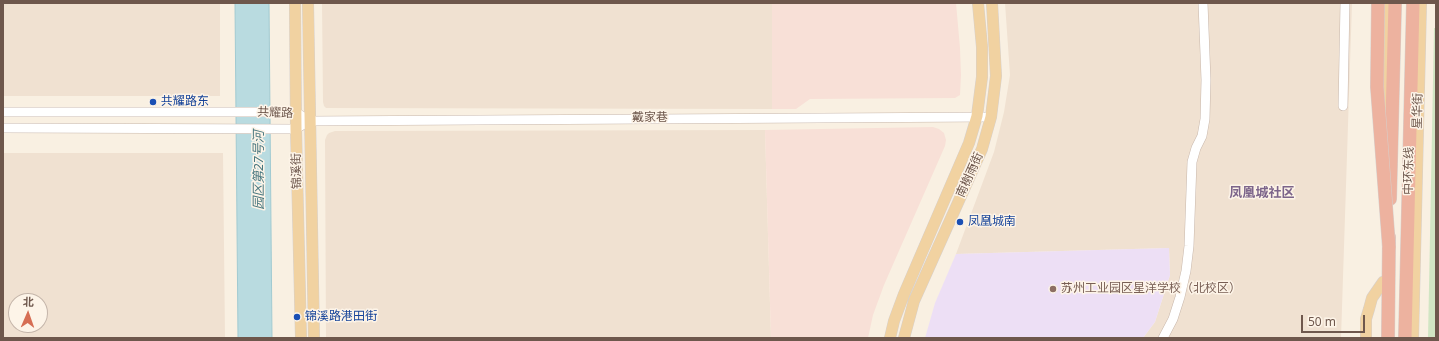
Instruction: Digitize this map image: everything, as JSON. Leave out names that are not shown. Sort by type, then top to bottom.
[{"type":"highway","points":[[1378,3],[1377,87],[1389,247]]},
{"type":"highway","name":"中环东线","points":[[1388,338],[1395,3]]},
{"type":"highway","name":"中环东线","points":[[1405,338],[1412,3]]},
{"type":"main road","name":"锦溪街","points":[[295,3],[296,129],[301,338]]},
{"type":"main road","name":"锦溪街","points":[[308,3],[314,338]]},
{"type":"main road","name":"南榭雨街","points":[[890,338],[894,321],[904,294],[969,143],[977,116],[982,77],[982,47],[978,3]]},
{"type":"main road","name":"南榭雨街","points":[[904,338],[914,301],[982,148],[991,116],[996,76],[992,3]]},
{"type":"main road","points":[[1382,338],[1387,3]]},
{"type":"main road","name":"星华街","points":[[1413,338],[1421,3]]},
{"type":"main road","points":[[1366,338],[1366,319],[1372,298],[1383,282]]},
{"type":"street","points":[[1163,338],[1173,319],[1186,271],[1189,246],[1192,162],[1196,148],[1202,136],[1205,119],[1206,80],[1203,3]]},
{"type":"street","points":[[1343,106],[1345,3]]},
{"type":"street","name":"共耀路","points":[[3,112],[296,112],[309,121],[296,129],[235,130],[3,128]]},
{"type":"street","name":"戴家巷","points":[[309,121],[991,116]]},
{"type":"shaded area","points":[[3,3],[220,3],[220,96],[3,96]]},
{"type":"shaded area","points":[[322,3],[772,3],[772,109],[326,108],[323,102]]},
{"type":"shaded area","points":[[772,3],[956,3],[960,48],[960,95],[955,98],[810,99],[796,109],[772,109]]},
{"type":"shaded area","points":[[1005,3],[1352,3],[1341,338],[1143,338],[1155,322],[1170,275],[1169,248],[956,254],[994,152],[1004,112],[1010,75]]},
{"type":"shaded area","points":[[933,127],[944,133],[946,140],[945,146],[884,285],[873,315],[868,338],[771,338],[765,130]]},
{"type":"shaded area","points":[[765,130],[771,338],[326,338],[325,140],[329,133],[335,131]]},
{"type":"shaded area","points":[[3,153],[223,153],[225,338],[3,338]]},
{"type":"shaded area","name":"苏州工业园区星洋学校（北校区）","points":[[1169,248],[1170,275],[1155,322],[1143,338],[925,338],[935,303],[956,254]]},
{"type":"green space","points":[[1434,28],[1436,28],[1436,338],[1428,338]]},
{"type":"water","name":"园区第27号河","points":[[235,3],[269,3],[272,338],[238,338]]},
{"type":"place","name":"共耀路东","points":[[153,102]]},
{"type":"place","name":"凤凰城南","points":[[960,222]]},
{"type":"place","name":"苏州工业园区星洋学校（北校区）","points":[[1053,289]]},
{"type":"place","name":"锦溪路港田街","points":[[297,317]]},
{"type":"district","name":"凤凰城社区","points":[[1262,193]]}]
